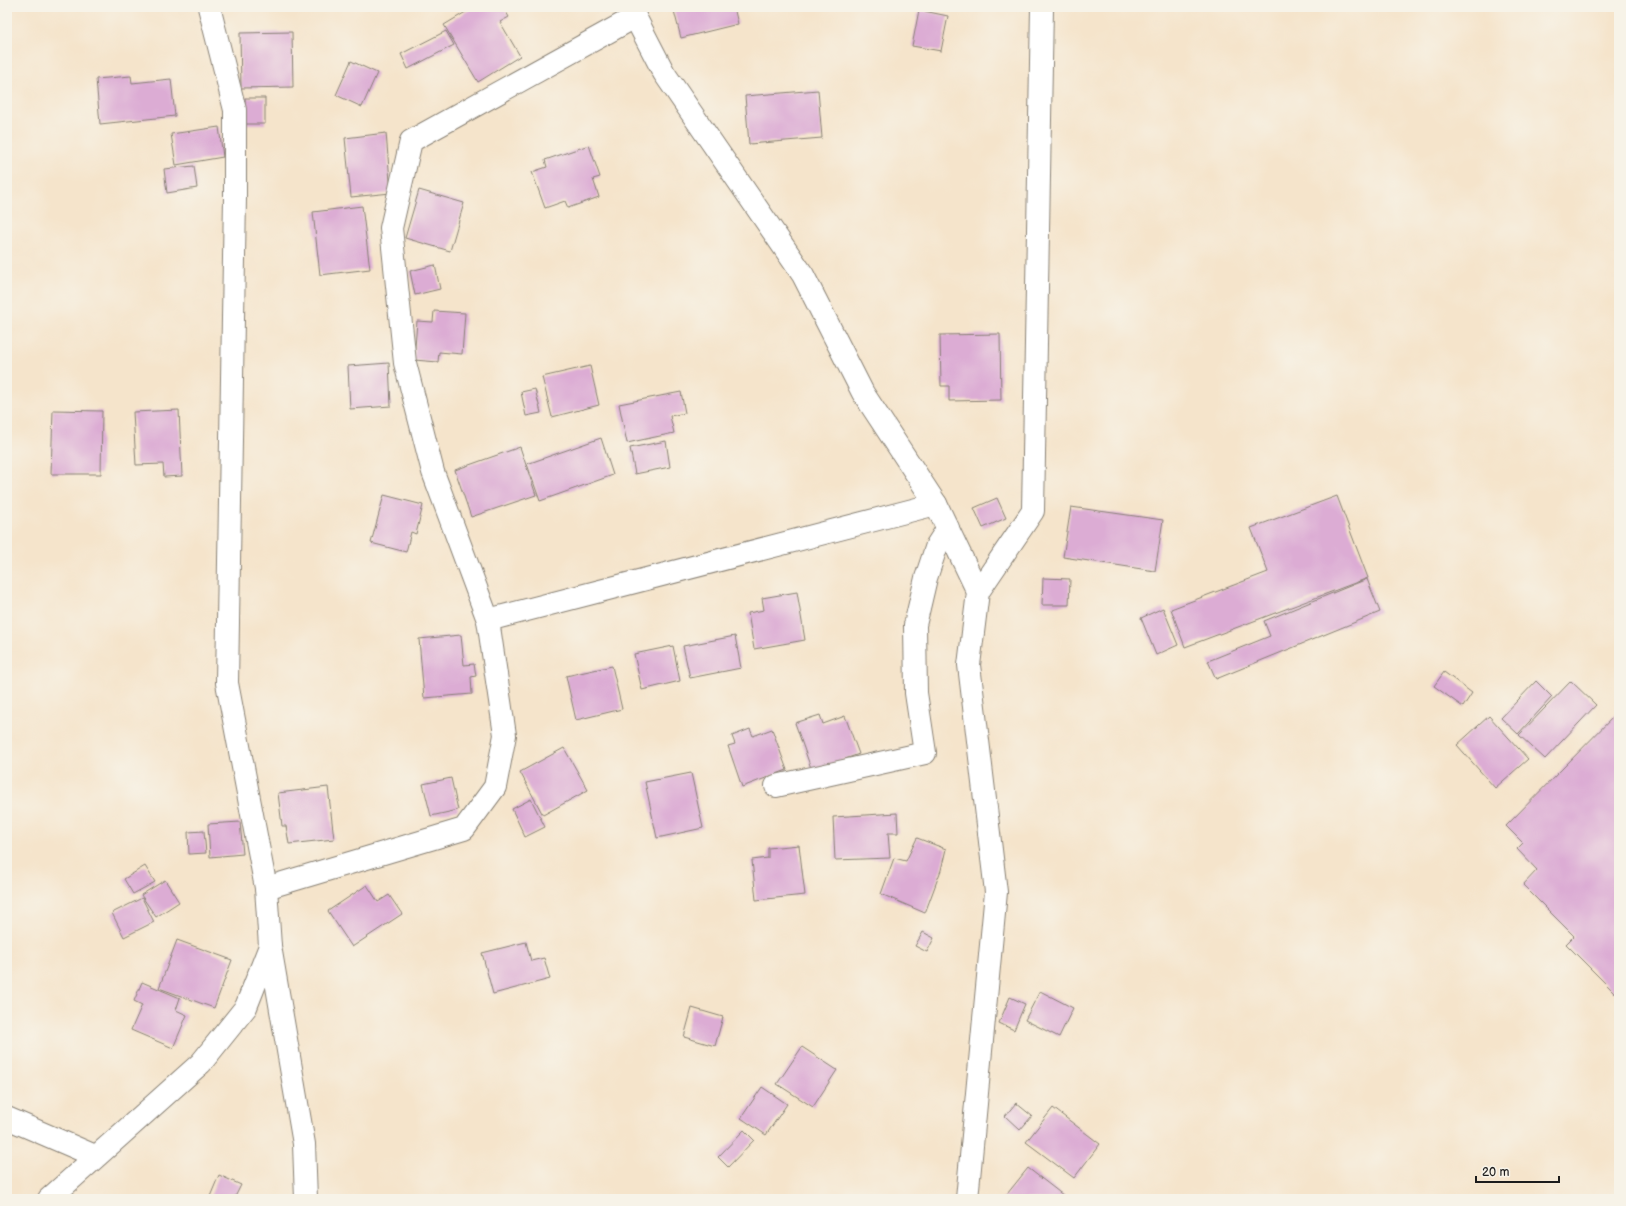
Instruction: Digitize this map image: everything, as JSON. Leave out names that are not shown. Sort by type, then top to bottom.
[{"type":"street","points":[[209,7],[235,110],[235,205],[227,683],[266,888],[270,946],[304,1144],[306,1199]]},
{"type":"street","points":[[967,1199],[996,892],[969,665],[978,592],[1033,511],[1042,7]]},
{"type":"street","points":[[266,888],[464,829],[495,787],[505,735],[488,620],[433,472],[405,363],[391,228],[411,141],[632,12],[664,73],[803,275],[863,393],[936,504],[978,592]]},
{"type":"street","points":[[488,620],[936,504]]},
{"type":"street","points":[[776,786],[925,753],[916,693],[915,625],[926,578],[937,545],[948,528]]},
{"type":"street","points":[[49,1199],[95,1156],[201,1063],[246,1007],[270,946]]},
{"type":"street","points":[[7,1118],[95,1156]]},
{"type":"building","points":[[474,7],[503,7],[509,17],[500,22],[520,56],[478,82],[444,25]]},
{"type":"building","points":[[673,7],[734,7],[738,24],[681,38]]},
{"type":"building","points":[[919,10],[948,16],[941,51],[912,46]]},
{"type":"building","points":[[446,31],[454,45],[408,69],[401,54]]},
{"type":"building","points":[[292,32],[293,87],[241,88],[240,33]]},
{"type":"building","points":[[351,61],[377,73],[362,107],[336,95]]},
{"type":"building","points":[[131,76],[132,83],[171,79],[175,116],[100,124],[96,79]]},
{"type":"building","points":[[818,90],[822,138],[749,144],[745,96]]},
{"type":"building","points":[[245,98],[265,98],[265,124],[246,124]]},
{"type":"building","points":[[219,127],[223,157],[176,165],[171,134]]},
{"type":"building","points":[[386,133],[391,193],[351,197],[345,138]]},
{"type":"building","points":[[589,145],[600,177],[593,179],[599,197],[568,208],[565,201],[545,208],[532,172],[547,167],[545,160]]},
{"type":"building","points":[[194,166],[197,188],[167,193],[164,169]]},
{"type":"building","points":[[419,190],[464,203],[450,251],[405,238]]},
{"type":"building","points":[[362,206],[370,269],[320,275],[313,212]]},
{"type":"building","points":[[435,265],[440,289],[415,295],[410,271]]},
{"type":"building","points":[[434,311],[465,313],[462,354],[439,352],[438,362],[414,360],[417,321],[433,322]]},
{"type":"building","points":[[1000,334],[1001,400],[949,401],[949,386],[941,386],[940,335]]},
{"type":"building","points":[[389,363],[391,406],[350,409],[348,366]]},
{"type":"building","points":[[590,366],[599,405],[552,417],[542,377]]},
{"type":"building","points":[[535,389],[541,413],[526,416],[521,392]]},
{"type":"building","points":[[681,392],[685,413],[670,416],[674,433],[627,443],[619,404]]},
{"type":"building","points":[[53,410],[102,411],[101,474],[51,474]]},
{"type":"building","points":[[179,410],[182,476],[164,477],[163,464],[136,465],[133,412]]},
{"type":"building","points":[[601,438],[613,475],[540,501],[527,464]]},
{"type":"building","points":[[666,441],[670,467],[635,474],[630,448]]},
{"type":"building","points":[[520,447],[536,495],[471,517],[455,470]]},
{"type":"building","points":[[384,495],[423,505],[416,534],[411,532],[406,552],[371,543]]},
{"type":"building","points":[[1337,496],[1368,578],[1185,647],[1171,609],[1268,572],[1251,528]]},
{"type":"building","points":[[997,498],[1006,518],[983,528],[974,508]]},
{"type":"building","points":[[1071,507],[1163,520],[1155,571],[1063,557]]},
{"type":"building","points":[[1043,578],[1070,579],[1069,605],[1042,605]]},
{"type":"building","points":[[1367,579],[1380,612],[1216,679],[1208,661],[1270,636],[1264,621]]},
{"type":"building","points":[[797,592],[805,640],[754,649],[748,613],[764,610],[762,598]]},
{"type":"building","points":[[1163,608],[1178,645],[1156,655],[1141,618]]},
{"type":"building","points":[[461,635],[464,665],[474,664],[476,676],[471,677],[472,694],[424,698],[419,639]]},
{"type":"building","points":[[735,636],[741,668],[690,678],[683,646]]},
{"type":"building","points":[[673,646],[680,681],[642,690],[634,654]]},
{"type":"building","points":[[612,666],[622,709],[576,720],[566,676]]},
{"type":"building","points":[[1444,672],[1472,693],[1463,707],[1434,686]]},
{"type":"building","points":[[1536,681],[1552,697],[1518,734],[1501,718]]},
{"type":"building","points":[[1571,681],[1596,705],[1545,759],[1519,735]]},
{"type":"building","points":[[1619,711],[1619,990],[1616,994],[1566,944],[1574,936],[1523,885],[1537,870],[1517,849],[1523,843],[1506,826]]},
{"type":"building","points":[[820,715],[823,724],[845,716],[859,754],[812,771],[795,723]]},
{"type":"building","points":[[1489,716],[1528,759],[1495,788],[1457,745]]},
{"type":"building","points":[[750,729],[753,736],[772,729],[787,770],[742,787],[728,746],[735,744],[732,736]]},
{"type":"building","points":[[564,748],[588,790],[543,815],[520,772]]},
{"type":"building","points":[[691,773],[703,828],[657,838],[645,782]]},
{"type":"building","points":[[451,778],[458,810],[431,816],[423,784]]},
{"type":"building","points":[[328,787],[334,839],[289,844],[286,826],[282,826],[278,793]]},
{"type":"building","points":[[531,799],[545,827],[525,837],[512,809]]},
{"type":"building","points":[[897,813],[898,833],[888,833],[890,858],[835,860],[833,817]]},
{"type":"building","points":[[240,822],[243,854],[210,857],[208,824]]},
{"type":"building","points":[[204,831],[206,853],[189,854],[188,832]]},
{"type":"building","points":[[917,838],[946,849],[941,870],[925,913],[881,894],[894,858],[906,861]]},
{"type":"building","points":[[799,845],[805,895],[756,900],[752,860],[768,858],[768,848]]},
{"type":"building","points":[[145,866],[155,882],[133,894],[124,879]]},
{"type":"building","points":[[165,880],[179,902],[156,917],[141,895]]},
{"type":"building","points":[[367,885],[378,902],[389,895],[402,914],[352,947],[328,911]]},
{"type":"building","points":[[142,898],[154,922],[124,937],[112,913]]},
{"type":"building","points":[[923,932],[934,938],[927,952],[915,946]]},
{"type":"building","points":[[177,940],[232,960],[214,1008],[159,988]]},
{"type":"building","points":[[526,942],[531,961],[544,958],[550,979],[493,994],[482,953]]},
{"type":"building","points":[[142,982],[180,998],[176,1010],[187,1015],[173,1048],[131,1030],[142,1005],[134,1001]]},
{"type":"building","points":[[1040,991],[1073,1008],[1059,1037],[1025,1020]]},
{"type":"building","points":[[1010,997],[1025,1004],[1014,1030],[999,1023]]},
{"type":"building","points":[[692,1008],[723,1017],[715,1046],[684,1037]]},
{"type":"building","points":[[802,1047],[837,1070],[813,1107],[777,1084]]},
{"type":"building","points":[[762,1087],[787,1104],[766,1135],[741,1118]]},
{"type":"building","points":[[1016,1103],[1032,1116],[1020,1130],[1005,1116]]},
{"type":"building","points":[[1053,1108],[1100,1144],[1074,1178],[1026,1142]]},
{"type":"building","points":[[744,1130],[754,1140],[728,1167],[718,1157]]},
{"type":"building","points":[[1028,1168],[1068,1199],[1003,1199]]},
{"type":"building","points":[[219,1175],[241,1185],[234,1199],[209,1199]]}]
